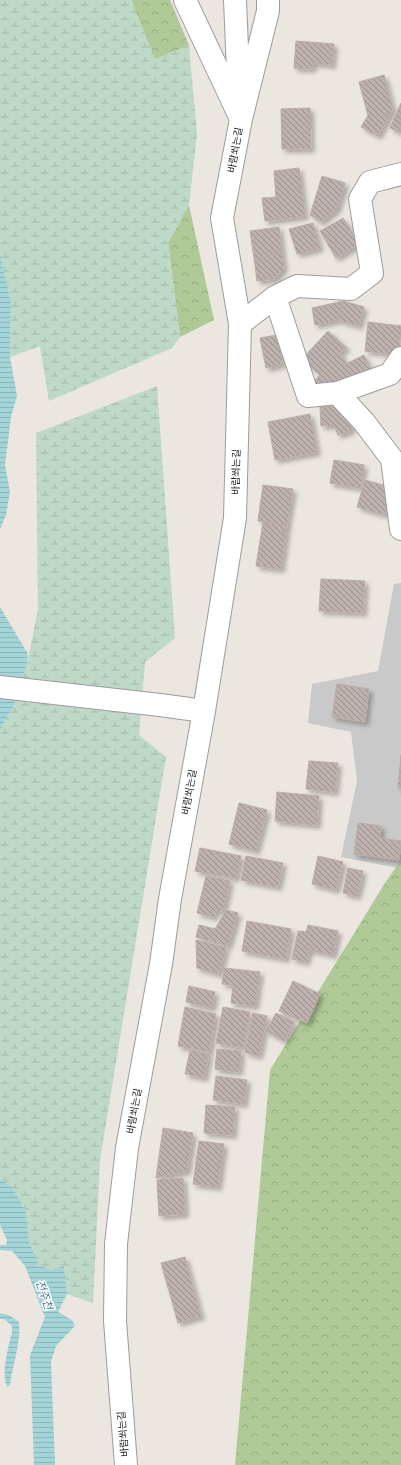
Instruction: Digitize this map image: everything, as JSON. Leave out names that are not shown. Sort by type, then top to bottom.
[{"type":"street","name":"바람쐬는길","points":[[185,0],[240,119]]},
{"type":"street","points":[[235,0],[240,119]]},
{"type":"street","name":"바람쐬는길","points":[[126,1465],[115,1321],[116,1244],[127,1148],[161,964],[170,898],[204,711],[235,518],[240,324],[222,218],[240,119],[268,11],[268,0]]},
{"type":"street","points":[[240,324],[275,297],[297,286],[351,289],[372,273],[360,199],[370,182],[401,174]]},
{"type":"street","points":[[275,297],[308,396],[337,393],[390,374],[401,358]]},
{"type":"street","points":[[337,393],[364,422],[392,459],[401,529]]},
{"type":"street","points":[[0,687],[160,704],[204,711]]},
{"type":"shaded area","points":[[401,583],[401,866],[398,868],[341,857],[357,781],[351,732],[308,723],[312,684],[378,671],[394,584]]},
{"type":"green space","points":[[0,0],[131,0],[155,59],[189,45],[197,134],[189,205],[168,243],[180,337],[172,348],[49,401],[40,346],[10,357],[11,303],[0,253]]},
{"type":"green space","points":[[131,0],[170,0],[189,45],[155,60]]},
{"type":"green space","points":[[189,205],[214,320],[180,337],[168,243]]},
{"type":"green space","points":[[157,386],[175,638],[145,662],[139,735],[166,757],[100,1160],[93,1303],[67,1294],[64,1267],[53,1270],[39,1267],[29,1242],[26,1212],[13,1188],[0,1178],[0,733],[2,726],[14,706],[27,664],[38,609],[36,433]]},
{"type":"green space","points":[[401,860],[401,1465],[235,1465],[270,1070],[385,883]]},
{"type":"water","points":[[0,253],[11,303],[10,357],[17,396],[11,417],[5,465],[10,492],[6,515],[0,529]]},
{"type":"water","points":[[0,607],[28,654],[27,664],[14,706],[2,726],[0,733]]},
{"type":"water","name":"전주천","points":[[0,1178],[13,1188],[26,1212],[29,1242],[39,1266],[53,1270],[64,1266],[67,1294],[58,1312],[72,1320],[75,1326],[56,1346],[51,1362],[55,1465],[34,1465],[30,1355],[45,1317],[25,1266],[12,1251],[0,1250],[0,1245],[6,1245],[7,1240],[0,1225]]},
{"type":"water","points":[[0,1313],[9,1315],[19,1322],[19,1338],[10,1385],[7,1387],[5,1381],[5,1367],[12,1326],[4,1319],[0,1319]]},
{"type":"building","points":[[296,41],[334,44],[332,65],[313,63],[312,69],[294,68]]},
{"type":"building","points":[[384,75],[393,109],[378,136],[361,127],[368,115],[359,82]]},
{"type":"building","points":[[401,103],[401,133],[390,128]]},
{"type":"building","points":[[310,108],[311,149],[282,149],[281,109]]},
{"type":"building","points":[[299,168],[305,216],[265,221],[262,198],[276,197],[274,171]]},
{"type":"building","points":[[322,176],[345,183],[337,209],[321,222],[310,215]]},
{"type":"building","points":[[343,218],[359,244],[336,258],[320,231]]},
{"type":"building","points":[[313,223],[320,248],[297,254],[289,229]]},
{"type":"building","points":[[279,227],[282,254],[254,258],[250,231]]},
{"type":"building","points":[[282,254],[284,268],[275,279],[257,281],[254,258]]},
{"type":"building","points":[[343,301],[364,307],[359,326],[338,320]]},
{"type":"building","points":[[343,301],[338,320],[315,325],[312,308]]},
{"type":"building","points":[[368,322],[401,326],[399,355],[365,351]]},
{"type":"building","points":[[328,331],[347,348],[340,352],[346,364],[364,355],[371,370],[322,393],[311,384],[320,375],[302,359]]},
{"type":"building","points":[[277,335],[283,364],[266,368],[260,338]]},
{"type":"building","points":[[338,406],[350,418],[352,430],[338,435],[334,425],[321,426],[320,407]]},
{"type":"building","points":[[310,414],[317,452],[275,460],[268,422]]},
{"type":"building","points":[[334,460],[364,465],[360,488],[330,483]]},
{"type":"building","points":[[365,480],[393,488],[385,515],[357,507]]},
{"type":"building","points":[[263,485],[293,489],[287,525],[258,521]]},
{"type":"building","points":[[263,522],[287,525],[281,569],[256,566]]},
{"type":"building","points":[[321,579],[365,581],[363,613],[319,611]]},
{"type":"building","points":[[337,684],[369,689],[365,722],[332,717]]},
{"type":"building","points":[[401,755],[401,788],[398,788]]},
{"type":"building","points":[[309,761],[338,763],[335,792],[306,789]]},
{"type":"building","points":[[277,792],[319,796],[317,825],[275,821]]},
{"type":"building","points":[[239,803],[267,810],[256,851],[229,844]]},
{"type":"building","points":[[358,823],[381,826],[380,838],[401,841],[399,860],[354,854]]},
{"type":"building","points":[[200,848],[241,856],[236,878],[195,871]]},
{"type":"building","points":[[246,856],[283,863],[278,887],[241,880]]},
{"type":"building","points":[[318,856],[343,862],[336,890],[312,884]]},
{"type":"building","points":[[348,868],[363,871],[357,896],[343,893]]},
{"type":"building","points":[[206,876],[230,881],[223,911],[216,910],[214,917],[197,913]]},
{"type":"building","points":[[226,910],[238,913],[228,946],[196,937],[199,925],[215,929]]},
{"type":"building","points":[[247,921],[291,929],[286,959],[242,951]]},
{"type":"building","points":[[308,925],[338,931],[333,955],[309,950],[306,962],[292,959],[298,931],[306,932]]},
{"type":"building","points":[[196,940],[226,948],[219,974],[197,968]]},
{"type":"building","points":[[224,968],[260,972],[255,1006],[231,1003],[233,985],[222,984]]},
{"type":"building","points":[[293,981],[320,994],[307,1023],[279,1011]]},
{"type":"building","points":[[189,986],[215,992],[212,1008],[186,1002]]},
{"type":"building","points":[[185,1007],[216,1014],[209,1052],[178,1046]]},
{"type":"building","points":[[223,1007],[250,1012],[243,1048],[216,1043]]},
{"type":"building","points":[[253,1013],[267,1016],[259,1056],[245,1052]]},
{"type":"building","points":[[276,1013],[294,1022],[284,1041],[266,1031]]},
{"type":"building","points":[[217,1049],[241,1051],[239,1072],[215,1069]]},
{"type":"building","points":[[190,1050],[209,1054],[204,1078],[185,1074]]},
{"type":"building","points":[[216,1076],[247,1080],[244,1104],[213,1100]]},
{"type":"building","points":[[206,1105],[235,1107],[233,1135],[204,1133]]},
{"type":"building","points":[[163,1128],[193,1133],[187,1171],[156,1178]]},
{"type":"building","points":[[199,1141],[224,1144],[218,1187],[193,1184]]},
{"type":"building","points":[[183,1178],[185,1214],[159,1216],[157,1180]]},
{"type":"building","points":[[185,1257],[201,1316],[178,1323],[161,1263]]}]
